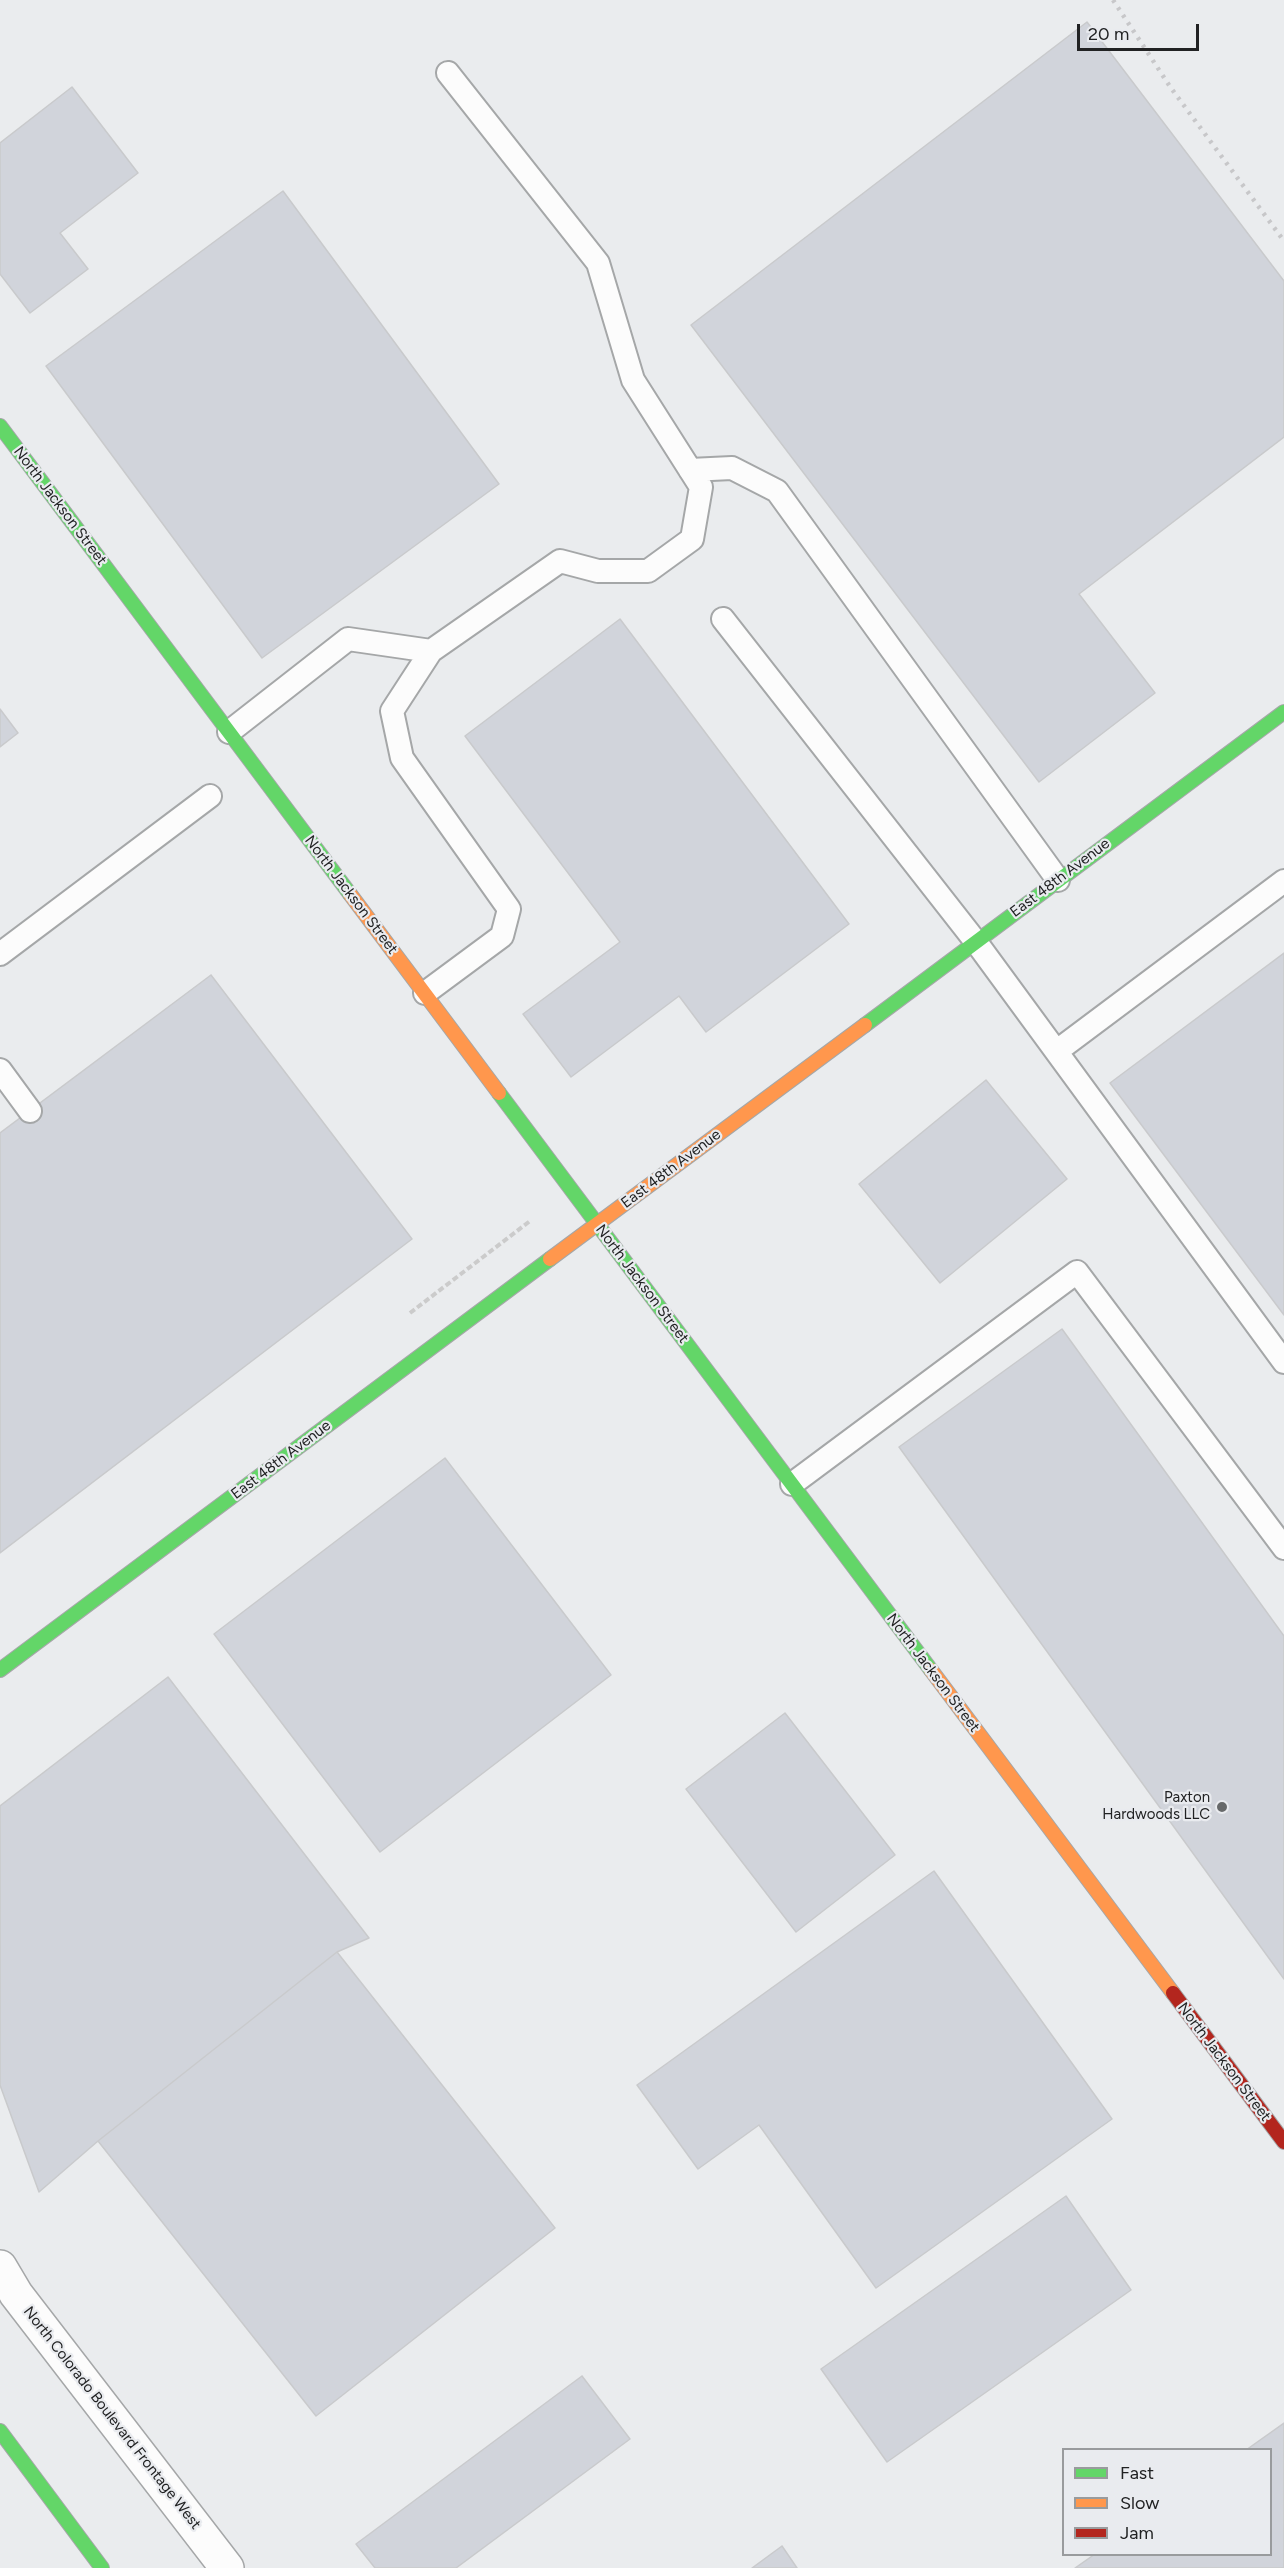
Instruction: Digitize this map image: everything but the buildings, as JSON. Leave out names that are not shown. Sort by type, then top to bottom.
[{"type":"street","name":"North Jackson Street","points":[[0,426],[1284,2142]]},
{"type":"street","name":"East 48th Avenue","points":[[0,1670],[1284,712]]},
{"type":"street","name":"North Colorado Boulevard Frontage West","points":[[0,2267],[16,2294],[226,2568]]},
{"type":"street","points":[[0,2431],[102,2568]]},
{"type":"lane","points":[[425,993],[502,936],[509,909],[402,758],[393,711],[431,651],[560,561],[598,571],[648,571],[692,538],[700,487],[633,380],[598,264],[448,73]]},
{"type":"lane","points":[[690,470],[732,468],[777,491],[1058,880]]},
{"type":"lane","points":[[723,619],[976,942],[1284,1362]]},
{"type":"lane","points":[[229,732],[348,639],[431,651]]},
{"type":"lane","points":[[0,954],[210,796]]},
{"type":"lane","points":[[1057,1051],[1284,881]]},
{"type":"lane","points":[[0,1070],[30,1111]]},
{"type":"lane","points":[[792,1484],[1077,1272],[1284,1548]]},
{"type":"path","points":[[410,1313],[530,1221]]},
{"type":"railway","points":[[1113,0],[1171,88],[1284,241]]},
{"type":"traffic: fast","points":[[0,426],[350,894]]},
{"type":"traffic: fast","points":[[865,1025],[1284,712]]},
{"type":"traffic: fast","points":[[499,1093],[931,1670]]},
{"type":"traffic: fast","points":[[0,1670],[550,1259]]},
{"type":"traffic: fast","points":[[0,2431],[102,2568]]},
{"type":"traffic: slow","points":[[350,894],[499,1093]]},
{"type":"traffic: slow","points":[[550,1259],[865,1025]]},
{"type":"traffic: slow","points":[[931,1670],[1173,1993]]},
{"type":"traffic: jam","points":[[1173,1993],[1284,2142]]},
{"type":"place","name":"Paxton Hardwoods LLC","points":[[1222,1807]]}]
